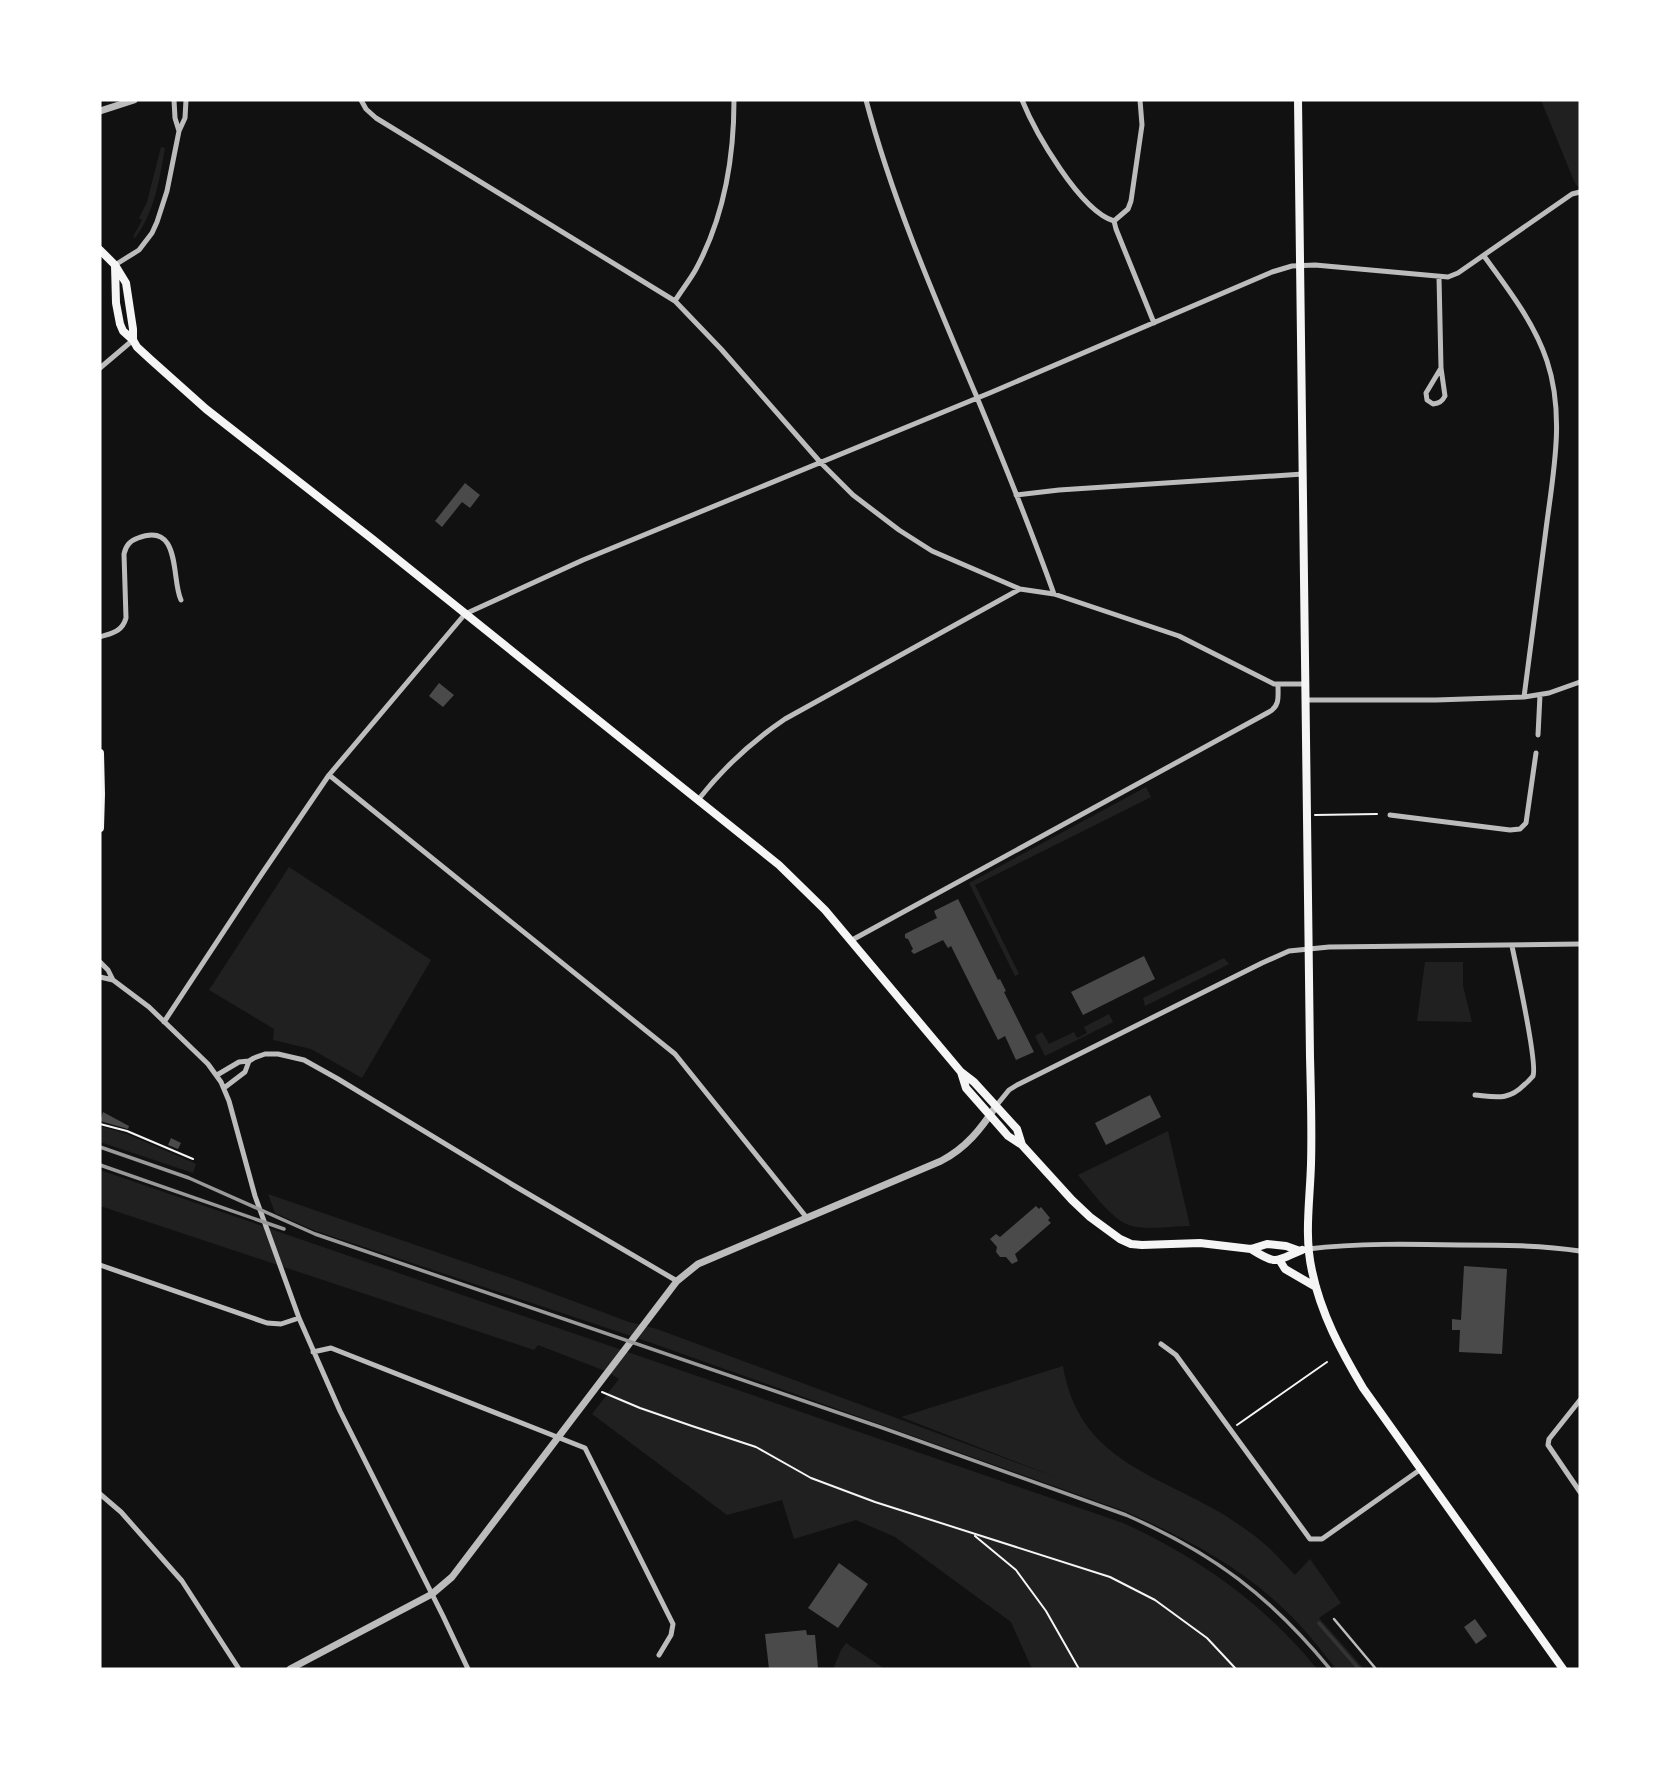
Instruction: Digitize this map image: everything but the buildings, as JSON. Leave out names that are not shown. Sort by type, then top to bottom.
[{"type":"main road","points":[[1298,100],[1311,1163],[1304,1250],[1328,1323],[1363,1388],[1563,1669]]},
{"type":"main road","points":[[100,250],[115,265],[117,315],[123,331],[143,353],[206,409],[371,538],[804,887],[852,940],[961,1072],[974,1082],[1017,1129],[1022,1144]]},
{"type":"main road","points":[[100,753],[100,828]]},
{"type":"main road","points":[[961,1072],[966,1088],[1008,1136],[1022,1144],[1090,1217],[1120,1239],[1142,1245],[1200,1243],[1251,1249],[1267,1244],[1304,1250]]},
{"type":"main road","points":[[1251,1249],[1265,1258],[1280,1261],[1304,1250]]},
{"type":"main road","points":[[1280,1261],[1286,1269],[1316,1287]]},
{"type":"street","points":[[100,111],[134,100]]},
{"type":"street","points":[[174,100],[179,131]]},
{"type":"street","points":[[115,265],[134,254],[152,233],[167,191],[186,100]]},
{"type":"street","points":[[361,100],[376,118],[674,301],[853,495],[932,551],[1020,589],[1054,594],[1179,636],[1278,685],[1306,684]]},
{"type":"street","points":[[674,301],[696,269],[719,215],[734,134],[734,100]]},
{"type":"street","points":[[866,100],[892,188],[1054,594]]},
{"type":"street","points":[[1022,100],[1044,145],[1062,172],[1097,211],[1114,221]]},
{"type":"street","points":[[1114,221],[1128,209],[1131,201],[1142,125],[1140,100]]},
{"type":"street","points":[[164,1022],[329,775],[465,614],[583,560],[977,398],[1272,272],[1300,265],[1323,265],[1448,277],[1485,256],[1578,192]]},
{"type":"street","points":[[1114,221],[1154,323]]},
{"type":"street","points":[[1485,256],[1530,322],[1540,342],[1548,362],[1556,401],[1557,444],[1524,697]]},
{"type":"street","points":[[1439,277],[1441,368],[1445,396],[1439,403],[1433,404],[1427,400],[1426,393],[1441,368]]},
{"type":"street","points":[[100,368],[134,340]]},
{"type":"street","points":[[1016,495],[1303,474]]},
{"type":"street","points":[[100,637],[114,633],[124,625],[124,554],[126,547],[136,538],[151,535],[164,540],[170,547],[181,600]]},
{"type":"street","points":[[698,800],[734,759],[785,719],[1020,589]]},
{"type":"street","points":[[1306,700],[1524,697],[1540,695],[1580,682]]},
{"type":"street","points":[[852,940],[1269,712],[1277,704],[1278,685]]},
{"type":"street","points":[[1538,735],[1540,695]]},
{"type":"street","points":[[1390,815],[1520,829],[1526,823],[1536,753]]},
{"type":"street","points":[[329,775],[675,1054],[807,1218]]},
{"type":"street","points":[[290,1669],[432,1594],[452,1577],[677,1281],[698,1264],[941,1161],[970,1141],[996,1105],[1017,1085],[1281,954],[1336,946],[1580,944]]},
{"type":"street","points":[[1475,1095],[1502,1098],[1512,1095],[1533,1076],[1532,1054],[1512,946]]},
{"type":"street","points":[[100,962],[113,980]]},
{"type":"street","points":[[100,977],[113,980],[141,1000],[217,1074],[224,1088],[279,1267],[313,1352],[468,1669]]},
{"type":"street","points":[[217,1074],[239,1062],[250,1061],[265,1054],[304,1060],[677,1281]]},
{"type":"street","points":[[224,1088],[245,1072],[250,1061]]},
{"type":"street","points":[[1304,1250],[1342,1245],[1441,1244],[1511,1245],[1580,1251]]},
{"type":"street","points":[[100,1265],[267,1323],[281,1324],[299,1318]]},
{"type":"street","points":[[1161,1345],[1176,1355],[1310,1539],[1322,1539],[1421,1469]]},
{"type":"street","points":[[313,1352],[331,1348],[585,1448],[673,1624],[671,1635],[659,1655]]},
{"type":"street","points":[[1580,1400],[1549,1439],[1548,1445],[1580,1492]]},
{"type":"street","points":[[100,1494],[121,1512],[162,1557],[239,1669]]},
{"type":"lane","points":[[1334,1619],[1376,1669]]},
{"type":"path","points":[[1308,815],[1377,814]]},
{"type":"path","points":[[100,1124],[127,1131],[193,1159]]},
{"type":"path","points":[[1230,1429],[1328,1362]]},
{"type":"path","points":[[595,1388],[640,1408],[756,1447],[811,1478],[875,1502],[1110,1577],[1156,1600],[1208,1638],[1236,1669]]},
{"type":"path","points":[[973,1534],[1016,1570],[1046,1611],[1079,1669]]},
{"type":"shaded area","points":[[1541,100],[1580,100],[1580,188],[1574,181]]},
{"type":"shaded area","points":[[161,147],[165,148],[155,195],[147,218],[135,238],[133,237],[142,220],[139,218],[147,202]]},
{"type":"shaded area","points":[[1146,787],[1151,797],[975,885],[1019,974],[1015,976],[969,883]]},
{"type":"shaded area","points":[[289,867],[431,960],[362,1078],[311,1049],[273,1040],[274,1029],[209,990]]},
{"type":"shaded area","points":[[1224,958],[1229,964],[1145,1006],[1143,998]]},
{"type":"shaded area","points":[[1425,962],[1463,962],[1463,986],[1472,1022],[1417,1021]]},
{"type":"shaded area","points":[[1109,1014],[1113,1022],[1045,1056],[1035,1036],[1042,1032],[1049,1044],[1074,1032],[1077,1038],[1087,1033],[1084,1027]]},
{"type":"shaded area","points":[[100,1126],[127,1134],[196,1164],[193,1173],[100,1142]]},
{"type":"shaded area","points":[[1168,1131],[1190,1226],[1151,1228],[1135,1227],[1122,1222],[1078,1175]]},
{"type":"shaded area","points":[[100,1170],[1123,1523],[1204,1567],[1253,1603],[1317,1669],[1032,1669],[1011,1622],[895,1537],[856,1520],[794,1539],[782,1500],[727,1515],[592,1414],[619,1379],[608,1372],[538,1345],[534,1350],[100,1206]]},
{"type":"shaded area","points":[[268,1194],[517,1280],[629,1322],[657,1329],[1058,1478],[901,1417],[1063,1366],[1072,1398],[1085,1423],[1103,1444],[1147,1475],[1199,1501],[1248,1531],[1295,1575],[1310,1559],[1341,1603],[1319,1618],[1364,1669],[1336,1669],[1294,1619],[1251,1581],[1191,1543],[1127,1512],[649,1342],[316,1231],[275,1213]]},
{"type":"shaded area","points":[[846,1643],[885,1669],[833,1669]]},
{"type":"waterway","points":[[1319,1623],[1359,1669]]},
{"type":"railway","points":[[100,1147],[189,1178],[315,1234],[880,1427],[1126,1515],[1186,1545],[1238,1579],[1285,1619],[1330,1669]]},
{"type":"railway","points":[[100,1165],[284,1229]]}]
